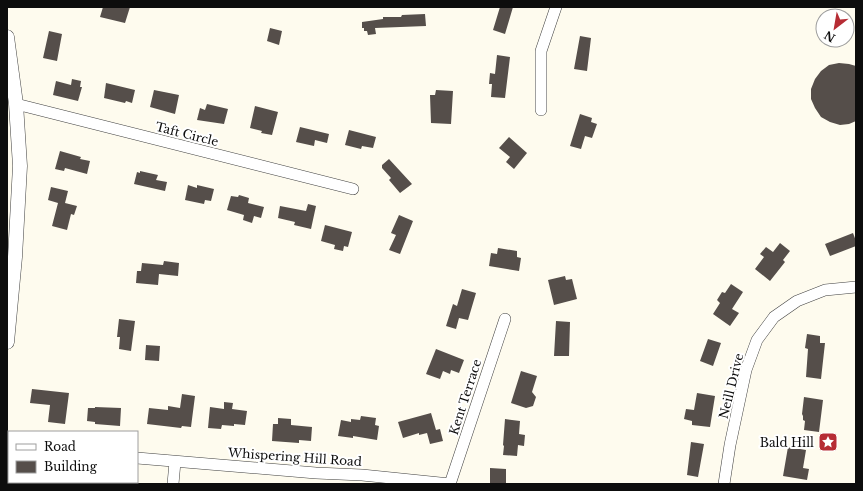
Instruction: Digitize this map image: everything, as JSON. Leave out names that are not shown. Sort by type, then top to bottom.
[{"type":"street","points":[[541,110],[541,51],[556,7]]},
{"type":"street","points":[[7,37],[16,104],[20,166],[15,257],[7,342]]},
{"type":"street","name":"Taft Circle","points":[[16,104],[352,189]]},
{"type":"street","name":"Neill Drive","points":[[724,484],[730,446],[746,370],[757,340],[774,317],[797,301],[825,290],[856,287]]},
{"type":"street","name":"Kent Terrace","points":[[450,484],[505,319]]},
{"type":"street","name":"Whispering Hill Road","points":[[138,458],[316,473],[362,480],[450,484]]},
{"type":"street","points":[[173,484],[175,462]]},
{"type":"building","points":[[103,7],[130,7],[125,23],[100,17]]},
{"type":"building","points":[[500,7],[513,7],[505,34],[493,30]]},
{"type":"building","points":[[425,14],[426,26],[375,28],[376,34],[368,35],[367,31],[364,31],[364,28],[362,28],[362,22],[383,19],[383,17],[401,17],[402,15]]},
{"type":"building","points":[[270,28],[282,31],[279,45],[267,41]]},
{"type":"building","points":[[49,31],[62,34],[57,61],[43,58]]},
{"type":"building","points":[[580,36],[591,38],[587,71],[574,69]]},
{"type":"building","points":[[497,55],[510,57],[505,98],[491,97],[492,84],[489,84],[490,73],[495,74]]},
{"type":"building","points":[[839,63],[856,66],[856,121],[849,124],[840,125],[821,117],[811,99],[811,89],[815,79],[821,71],[829,65]]},
{"type":"building","points":[[72,79],[81,81],[80,87],[82,87],[78,101],[53,95],[56,81],[71,85]]},
{"type":"building","points":[[106,83],[135,90],[132,103],[126,101],[125,103],[104,98]]},
{"type":"building","points":[[154,90],[179,95],[175,114],[150,107]]},
{"type":"building","points":[[436,90],[453,91],[451,124],[431,123],[430,95],[435,95]]},
{"type":"building","points":[[207,104],[228,109],[224,124],[197,120],[200,108],[205,110]]},
{"type":"building","points":[[255,106],[278,112],[272,135],[261,133],[262,131],[250,128]]},
{"type":"building","points":[[580,114],[592,118],[591,122],[597,124],[592,138],[585,136],[581,149],[570,146]]},
{"type":"building","points":[[300,127],[329,134],[327,143],[315,140],[314,146],[296,142]]},
{"type":"building","points":[[349,130],[376,137],[373,148],[362,146],[361,149],[345,145]]},
{"type":"building","points":[[509,137],[527,153],[514,169],[506,162],[510,157],[499,148]]},
{"type":"building","points":[[60,151],[81,157],[80,159],[90,161],[87,174],[65,168],[64,171],[55,169]]},
{"type":"building","points":[[389,159],[412,184],[400,193],[389,180],[391,178],[382,168],[382,165]]},
{"type":"building","points":[[140,171],[158,175],[156,180],[167,182],[165,191],[134,184],[137,172],[140,173]]},
{"type":"building","points":[[188,185],[197,188],[197,185],[214,189],[211,201],[205,200],[204,204],[185,200]]},
{"type":"building","points":[[51,187],[68,191],[65,203],[77,206],[74,215],[71,214],[67,230],[52,226],[58,203],[48,200]]},
{"type":"building","points":[[239,195],[249,198],[248,203],[264,207],[261,218],[254,216],[252,223],[243,220],[244,215],[227,210],[231,196],[238,197]]},
{"type":"building","points":[[308,204],[316,206],[311,229],[294,225],[295,222],[278,218],[280,206],[306,211]]},
{"type":"building","points":[[399,215],[413,221],[400,254],[389,250],[396,235],[391,233]]},
{"type":"building","points":[[325,225],[352,232],[348,247],[344,246],[343,251],[334,249],[335,245],[321,241]]},
{"type":"building","points":[[853,233],[856,246],[830,256],[825,244]]},
{"type":"building","points":[[780,243],[790,251],[783,260],[785,262],[770,281],[755,269],[764,257],[760,254],[766,247],[773,252]]},
{"type":"building","points":[[498,248],[517,251],[517,257],[521,258],[519,271],[489,266],[491,253],[497,254]]},
{"type":"building","points":[[164,261],[179,263],[178,276],[159,274],[158,285],[136,283],[137,271],[141,271],[142,263],[163,265]]},
{"type":"building","points":[[565,276],[566,280],[572,279],[577,299],[554,305],[548,280]]},
{"type":"building","points":[[731,284],[743,292],[732,309],[739,313],[730,326],[713,314],[720,303],[717,300],[722,292],[725,293]]},
{"type":"building","points":[[462,289],[476,293],[468,320],[459,318],[456,329],[446,326],[453,304],[457,306]]},
{"type":"building","points":[[119,319],[135,321],[131,351],[119,349],[120,337],[117,337]]},
{"type":"building","points":[[556,321],[570,322],[569,356],[554,356]]},
{"type":"building","points":[[807,334],[820,336],[820,343],[825,343],[821,379],[806,377],[808,349],[805,348]]},
{"type":"building","points":[[708,339],[721,343],[713,366],[700,361]]},
{"type":"building","points":[[146,345],[160,346],[159,361],[145,360]]},
{"type":"building","points":[[436,349],[464,360],[459,373],[451,370],[450,374],[443,371],[440,379],[426,374]]},
{"type":"building","points":[[521,371],[537,376],[532,392],[536,397],[533,406],[526,408],[511,403]]},
{"type":"building","points":[[32,389],[69,393],[65,424],[48,422],[50,405],[30,403]]},
{"type":"building","points":[[697,393],[715,396],[710,427],[692,425],[692,421],[684,419],[686,409],[694,410]]},
{"type":"building","points":[[182,394],[195,396],[191,427],[182,426],[181,428],[147,424],[149,408],[168,410],[168,406],[180,408]]},
{"type":"building","points":[[804,397],[823,400],[819,432],[804,430],[805,421],[803,420],[802,414]]},
{"type":"building","points":[[224,402],[233,403],[232,409],[247,411],[245,425],[222,425],[221,429],[208,428],[210,407],[224,409]]},
{"type":"building","points":[[88,408],[121,408],[120,426],[95,424],[95,422],[87,421]]},
{"type":"building","points":[[431,413],[436,430],[440,429],[443,441],[430,444],[427,433],[419,435],[419,433],[403,438],[398,422]]},
{"type":"building","points":[[361,416],[376,418],[375,425],[379,426],[377,440],[353,436],[353,438],[338,436],[341,420],[351,422],[351,419],[360,420]]},
{"type":"building","points":[[278,418],[291,419],[291,425],[312,427],[311,441],[299,440],[299,443],[272,441],[273,424],[278,424]]},
{"type":"building","points":[[505,419],[520,421],[519,434],[525,435],[524,446],[518,445],[517,456],[503,455]]},
{"type":"building","points":[[691,442],[704,444],[698,477],[687,475]]},
{"type":"building","points":[[788,447],[806,450],[803,468],[809,469],[807,480],[783,476]]},
{"type":"building","points":[[490,468],[506,469],[506,484],[490,484]]},
{"type":"place","name":"Bald Hill","points":[[828,442]]}]
